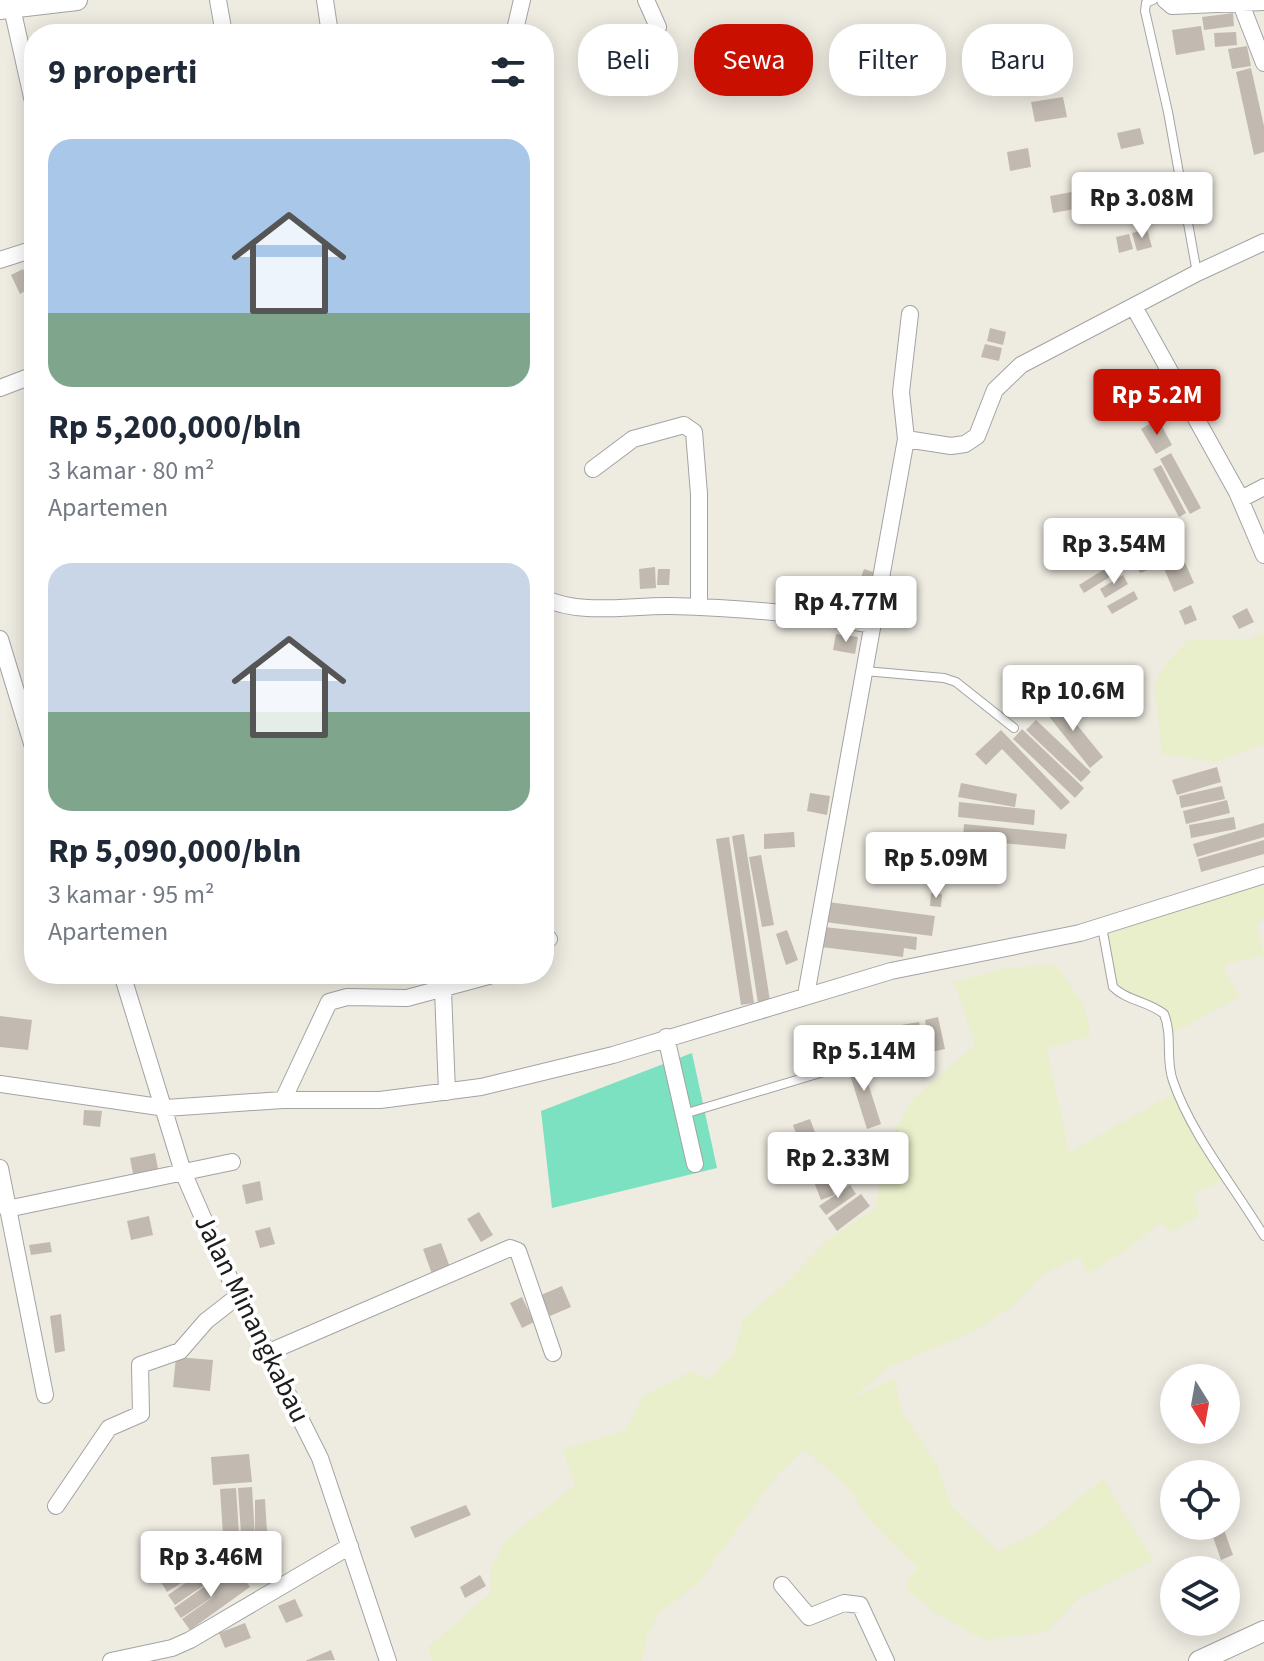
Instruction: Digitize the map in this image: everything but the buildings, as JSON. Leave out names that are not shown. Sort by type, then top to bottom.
[{"type":"street","points":[[24,71],[6,8],[77,0]]},
{"type":"street","points":[[218,0],[222,24]]},
{"type":"street","points":[[325,0],[329,24]]},
{"type":"street","points":[[516,24],[522,0]]},
{"type":"street","points":[[646,0],[657,24]]},
{"type":"street","points":[[1165,0],[1175,7],[1264,2]]},
{"type":"street","points":[[1241,4],[1264,63]]},
{"type":"street","points":[[906,439],[951,446],[965,444],[977,436],[995,390],[1011,372],[1197,273],[1264,242]]},
{"type":"street","points":[[0,260],[24,252]]},
{"type":"street","points":[[1134,307],[1241,499],[1264,555]]},
{"type":"street","points":[[806,995],[906,439],[901,392],[910,314]]},
{"type":"street","points":[[0,388],[24,379]]},
{"type":"street","points":[[593,469],[633,439],[684,425],[694,432],[699,607]]},
{"type":"street","points":[[1241,499],[1264,487]]},
{"type":"street","points":[[554,601],[572,607],[796,611],[872,625]]},
{"type":"street","points":[[0,639],[24,717]]},
{"type":"street","points":[[0,1084],[166,1108],[283,1100],[330,1102],[447,1092],[538,1075],[891,971],[1102,927],[1264,875]]},
{"type":"street","name":"Jalan Minangkabau","points":[[125,984],[166,1108],[183,1172],[238,1296],[320,1458],[388,1661]]},
{"type":"street","points":[[283,1100],[329,1002],[347,997],[407,998],[463,984]]},
{"type":"street","points":[[443,990],[447,1092]]},
{"type":"street","points":[[666,1037],[695,1164]]},
{"type":"street","points":[[7,1209],[232,1162]]},
{"type":"street","points":[[0,1168],[45,1395]]},
{"type":"street","points":[[269,1352],[510,1248],[518,1251],[553,1353]]},
{"type":"street","points":[[56,1506],[109,1428],[141,1414],[140,1365],[180,1351],[206,1321],[238,1296]]},
{"type":"street","points":[[111,1661],[172,1648],[190,1640],[350,1546]]},
{"type":"street","points":[[782,1585],[809,1617],[844,1603],[860,1605],[886,1661]]},
{"type":"street","points":[[1200,1661],[1264,1631]]},
{"type":"lane","points":[[1153,0],[1146,3],[1145,11],[1168,112],[1197,273]]},
{"type":"lane","points":[[864,671],[944,678],[956,682],[1014,728]]},
{"type":"lane","points":[[1102,927],[1113,987],[1164,1014],[1170,1035],[1172,1079],[1196,1127],[1264,1236]]},
{"type":"lane","points":[[684,1114],[830,1070]]},
{"type":"green space","points":[[1264,631],[1264,744],[1215,762],[1162,753],[1154,686],[1161,670],[1188,640],[1249,640]]},
{"type":"green space","points":[[1264,867],[1264,920],[1257,923],[1264,956],[1233,962],[1223,969],[1240,996],[1170,1035],[1164,1014],[1120,994],[1110,979],[1102,927]]},
{"type":"green space","points":[[1056,964],[1084,1006],[1091,1036],[1047,1048],[1069,1153],[1177,1091],[1228,1178],[1194,1194],[1198,1216],[1171,1232],[1161,1222],[1124,1252],[1088,1273],[1079,1256],[1041,1276],[1013,1306],[976,1330],[889,1367],[849,1400],[895,1378],[901,1410],[937,1465],[951,1506],[997,1551],[1038,1532],[1103,1479],[1153,1560],[1080,1597],[1047,1632],[984,1640],[933,1611],[907,1590],[907,1580],[918,1568],[874,1525],[846,1486],[804,1449],[775,1477],[699,1582],[661,1612],[647,1634],[642,1661],[432,1661],[428,1647],[491,1593],[491,1567],[507,1539],[575,1485],[563,1449],[625,1431],[643,1396],[692,1371],[707,1380],[734,1353],[743,1319],[785,1284],[826,1241],[876,1208],[883,1153],[911,1101],[975,1045],[954,982],[1004,969]]},
{"type":"green space","points":[[692,1053],[717,1168],[552,1208],[541,1111]]}]
